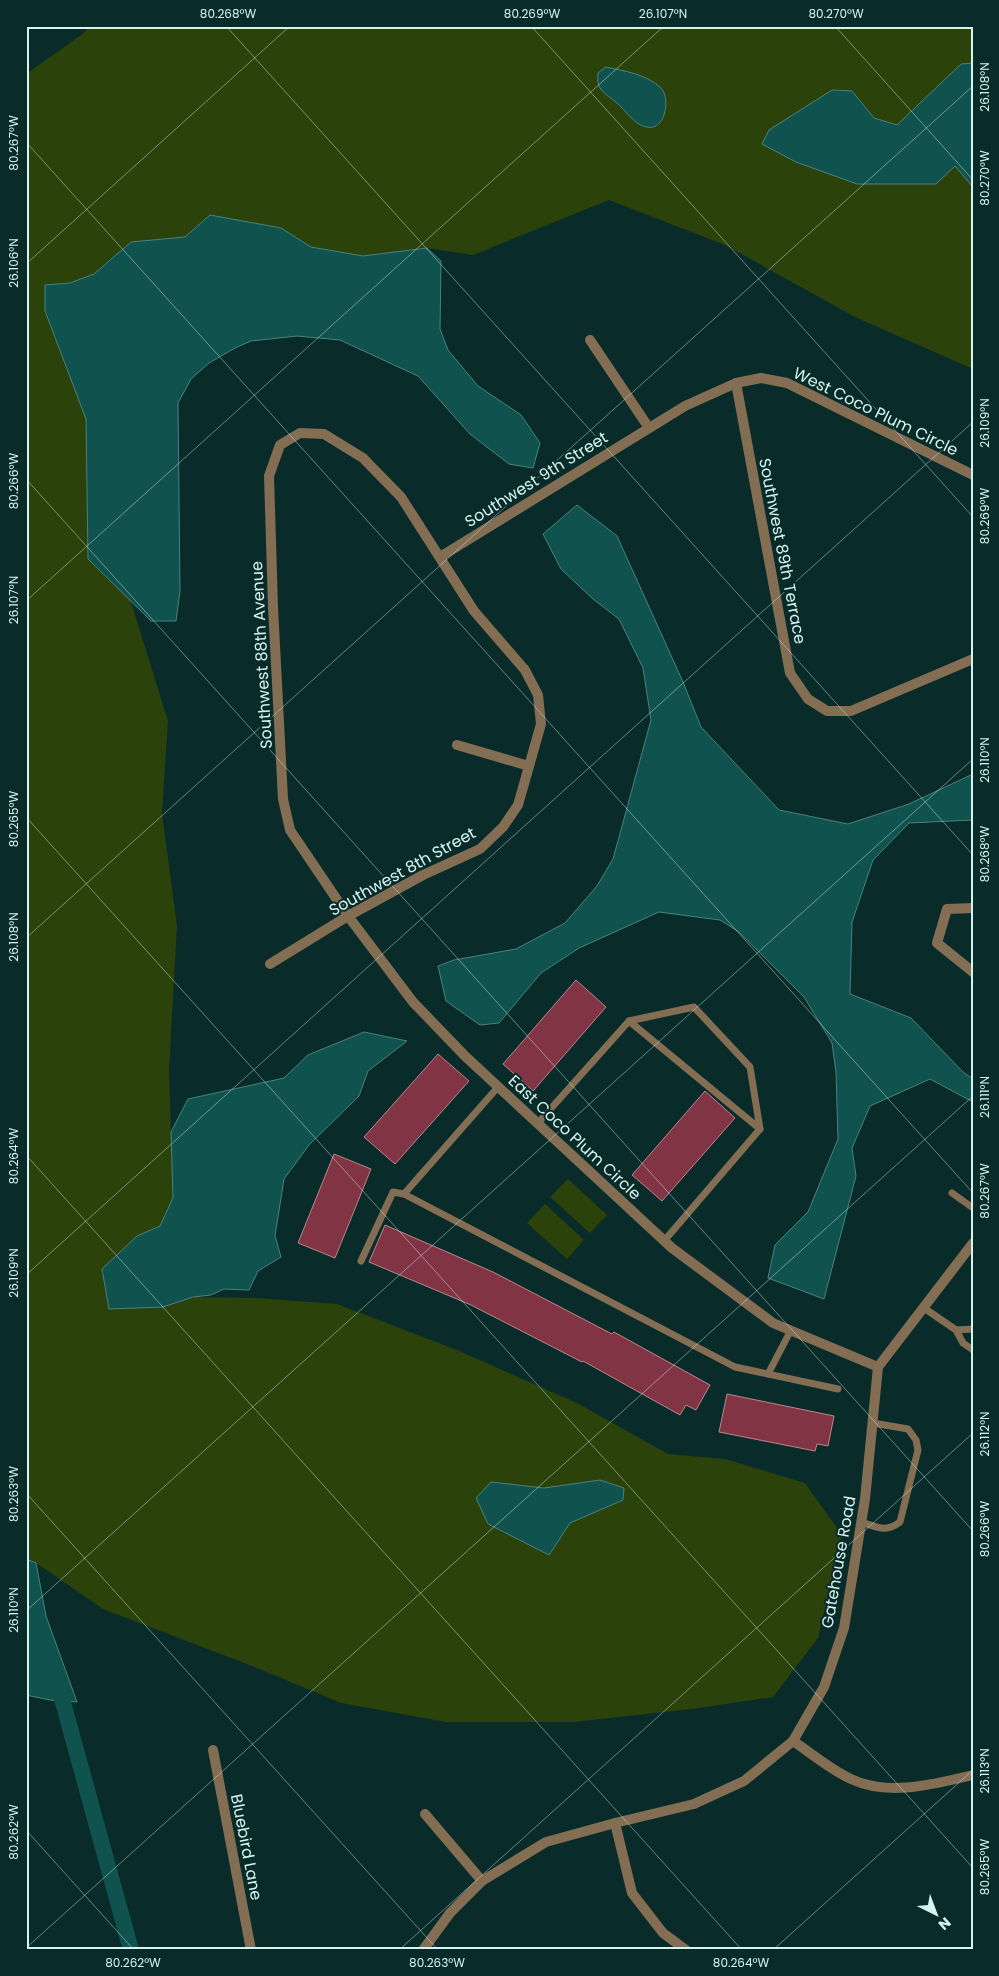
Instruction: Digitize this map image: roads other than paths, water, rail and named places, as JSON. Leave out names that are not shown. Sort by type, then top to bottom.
[{"type":"street","points":[[590,340],[649,428]]},
{"type":"street","name":"West Coco Plum Circle","points":[[649,428],[685,406],[736,383],[761,378],[786,382],[973,475]]},
{"type":"street","name":"Southwest 89th Terrace","points":[[736,383],[790,673],[808,699],[827,711],[851,711],[973,659]]},
{"type":"street","name":"Southwest 9th Street","points":[[440,557],[649,428]]},
{"type":"street","name":"Southwest 88th Avenue","points":[[310,859],[290,830],[283,799],[273,607],[269,476],[280,446],[300,433],[324,434],[363,458],[401,497],[440,557]]},
{"type":"street","name":"Southwest 8th Street","points":[[270,964],[348,916],[422,875],[480,849],[504,827],[518,805],[541,724],[538,695],[526,670],[474,611],[440,557]]},
{"type":"street","points":[[457,745],[529,766]]},
{"type":"street","name":"East Coco Plum Circle","points":[[310,859],[348,916],[413,1002],[465,1056],[664,1241],[773,1323],[878,1367]]},
{"type":"street","points":[[973,908],[947,909],[937,943],[973,972]]},
{"type":"street","points":[[878,1367],[973,1243]]},
{"type":"street","name":"Gatehouse Road","points":[[423,1950],[450,1913],[482,1881],[546,1842],[694,1804],[744,1781],[793,1741],[824,1687],[844,1628],[861,1522],[878,1367]]},
{"type":"street","points":[[793,1741],[851,1780],[878,1788],[922,1787],[973,1775]]},
{"type":"street","name":"Bluebird Lane","points":[[213,1750],[250,1950]]},
{"type":"street","points":[[425,1814],[482,1881]]},
{"type":"street","points":[[615,1823],[632,1893],[663,1933],[686,1950]]},
{"type":"lane","points":[[538,1123],[628,1021],[694,1006],[750,1067],[760,1129],[664,1241]]},
{"type":"lane","points":[[628,1021],[760,1129]]},
{"type":"lane","points":[[404,1194],[498,1086]]},
{"type":"lane","points":[[361,1261],[393,1192],[404,1194],[735,1367],[838,1389]]},
{"type":"lane","points":[[952,1193],[973,1208]]},
{"type":"lane","points":[[924,1308],[956,1330],[963,1343],[973,1350]]},
{"type":"lane","points":[[956,1330],[973,1329]]},
{"type":"lane","points":[[768,1374],[791,1330]]},
{"type":"lane","points":[[861,1522],[891,1529],[900,1522],[918,1450],[916,1440],[908,1429],[873,1423]]},
{"type":"water","points":[[973,63],[973,187],[955,166],[936,184],[857,184],[796,162],[762,144],[769,130],[832,90],[852,91],[874,118],[897,125],[961,64]]},
{"type":"water","points":[[606,67],[642,76],[660,87],[664,92],[666,106],[665,113],[658,124],[653,127],[642,126],[602,91],[598,84],[598,73]]},
{"type":"water","points":[[210,215],[281,228],[311,247],[363,256],[427,248],[441,261],[440,329],[448,350],[478,386],[521,415],[540,443],[533,468],[509,464],[470,434],[418,376],[340,340],[297,336],[251,341],[209,363],[191,379],[178,403],[180,591],[176,621],[151,621],[88,559],[86,419],[45,311],[45,285],[70,283],[94,274],[131,242],[185,237]]},
{"type":"water","points":[[577,505],[617,536],[683,682],[701,727],[779,810],[848,824],[909,804],[973,774],[973,820],[909,823],[873,860],[852,922],[850,994],[911,1018],[963,1072],[973,1079],[973,1102],[930,1079],[870,1106],[852,1148],[856,1176],[824,1299],[768,1278],[775,1245],[808,1212],[838,1139],[836,1072],[832,1043],[804,997],[739,932],[720,920],[659,912],[579,948],[541,973],[499,1023],[480,1025],[446,1001],[438,966],[454,960],[516,949],[565,923],[597,886],[613,859],[651,720],[643,668],[619,619],[593,599],[561,569],[543,534]]},
{"type":"water","points":[[364,1032],[407,1041],[368,1071],[359,1096],[309,1145],[284,1179],[275,1236],[281,1257],[258,1271],[249,1290],[224,1289],[211,1295],[193,1297],[163,1307],[109,1309],[102,1269],[137,1236],[160,1226],[173,1198],[171,1132],[188,1099],[284,1078],[308,1055]]},
{"type":"water","points":[[600,1480],[624,1488],[623,1500],[570,1523],[549,1555],[488,1524],[476,1498],[491,1482],[544,1488]]},
{"type":"water","points":[[26,1559],[36,1563],[46,1616],[77,1702],[50,1700],[26,1695]]},
{"type":"waterway","points":[[26,1652],[56,1677],[131,1950]]}]
